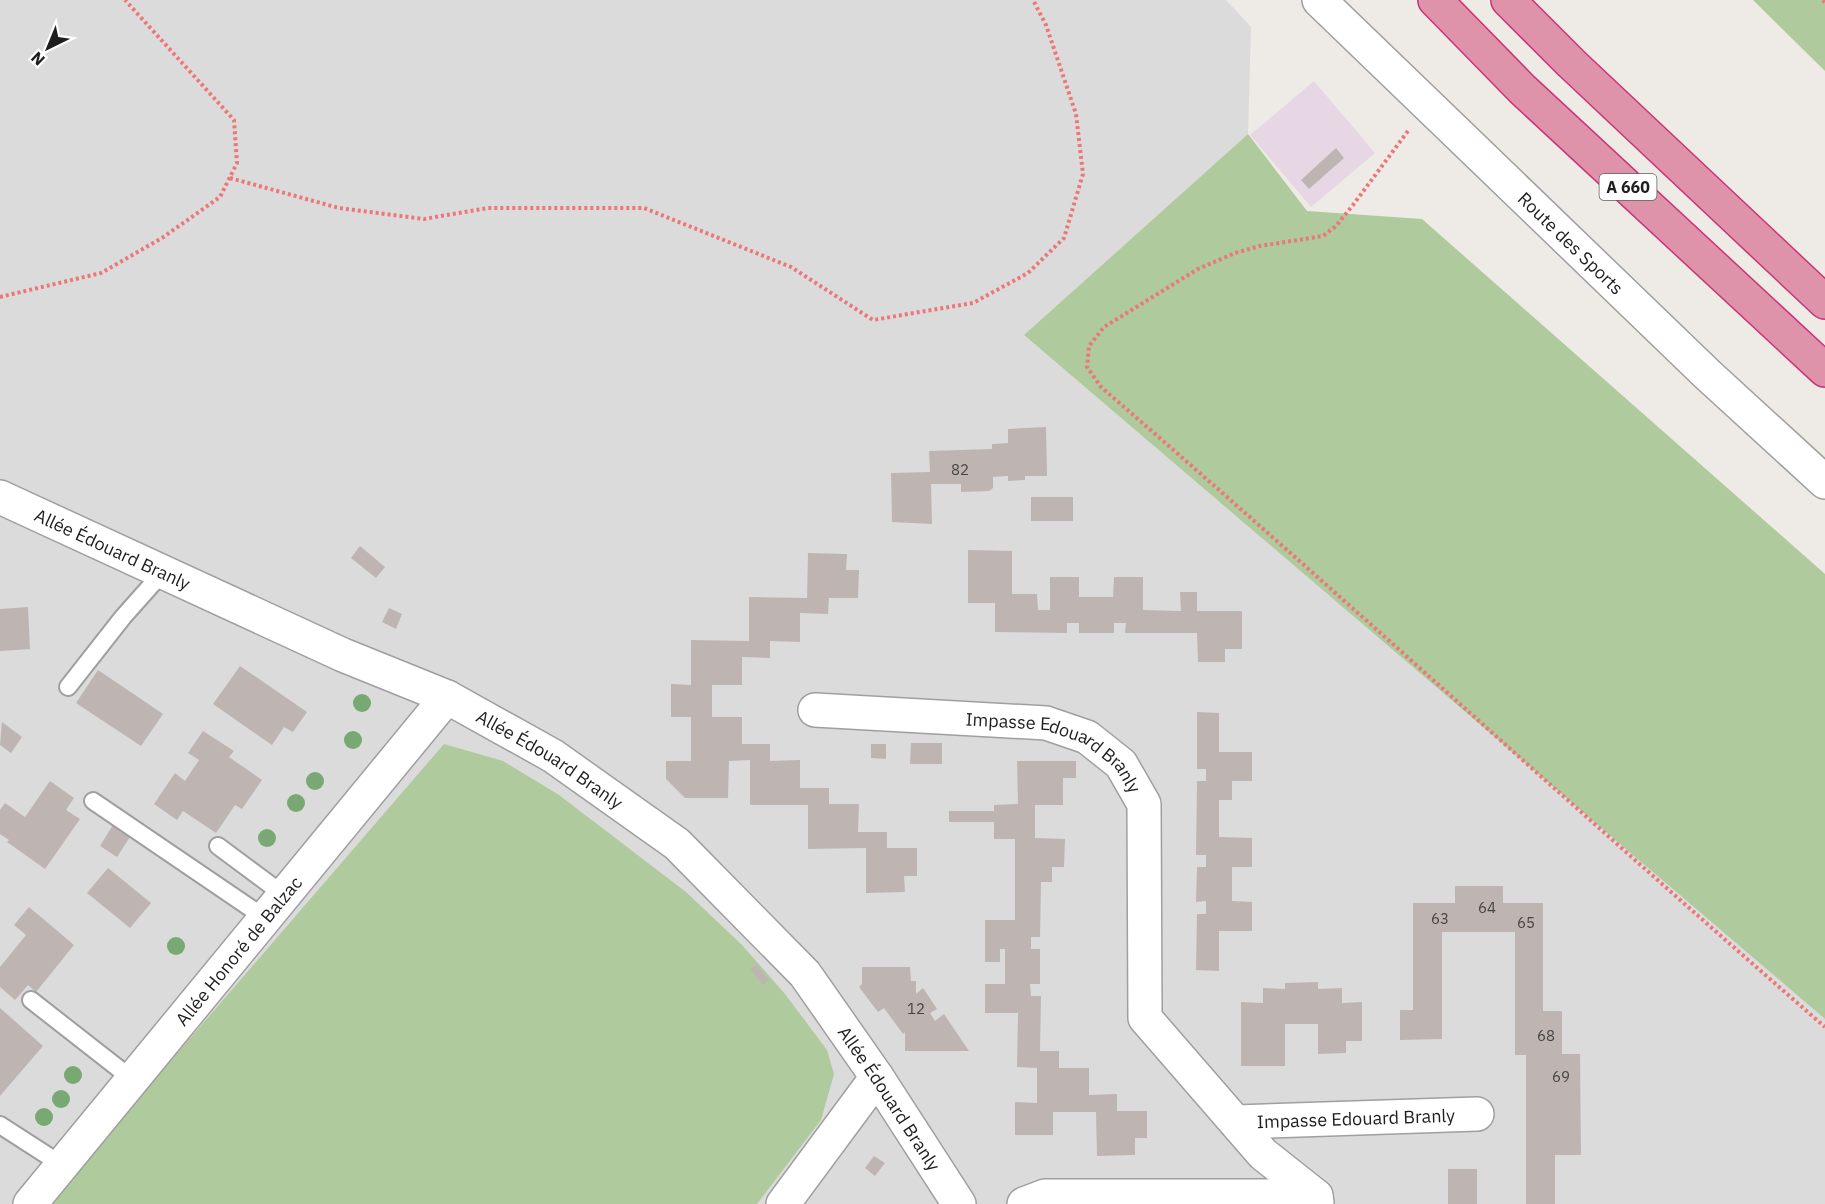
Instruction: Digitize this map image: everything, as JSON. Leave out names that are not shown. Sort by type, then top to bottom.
[{"type":"highway","name":"A 660","points":[[1435,0],[1522,89],[1825,370]]},
{"type":"highway","name":"A 660","points":[[1509,0],[1571,63],[1825,302]]},
{"type":"street","name":"Route des Sports","points":[[1319,0],[1707,374],[1825,482]]},
{"type":"street","name":"Allée Édouard Branly","points":[[0,497],[343,656],[447,697],[553,756],[677,844],[806,974],[878,1077],[959,1204]]},
{"type":"street","name":"Allée Honoré de Balzac","points":[[30,1204],[447,697]]},
{"type":"street","name":"Impasse Edouard Branly","points":[[815,711],[1046,723],[1087,737],[1121,765],[1144,804],[1145,1018],[1263,1154],[1317,1200]]},
{"type":"street","points":[[783,1204],[878,1077]]},
{"type":"street","name":"Impasse Edouard Branly","points":[[1236,1122],[1477,1114]]},
{"type":"street","name":"Impasse Edouard Branly","points":[[1024,1204],[1045,1196],[1317,1200]]},
{"type":"lane","points":[[68,687],[123,617],[163,572]]},
{"type":"lane","points":[[93,801],[274,907]]},
{"type":"lane","points":[[218,846],[274,907]]},
{"type":"lane","points":[[31,1000],[132,1079]]},
{"type":"lane","points":[[0,1125],[62,1166]]},
{"type":"path","points":[[0,297],[101,273],[162,238],[219,197],[237,163],[234,120],[125,0]]},
{"type":"path","points":[[230,178],[339,208],[424,219],[488,208],[644,208],[791,267],[873,320],[973,303],[1028,273],[1064,238],[1083,174],[1076,114],[1046,25],[1033,0]]},
{"type":"path","points":[[1427,106],[1336,226],[1323,236],[1260,246],[1198,269],[1104,327],[1089,346],[1087,367],[1101,387],[1280,542],[1656,880],[1825,1027]]},
{"type":"shaded area","points":[[0,0],[1226,0],[1251,27],[1248,134],[1024,335],[1825,1019],[1825,1204],[0,1204]]},
{"type":"shaded area","points":[[1314,81],[1375,153],[1311,207],[1250,135]]},
{"type":"green space","points":[[1753,0],[1825,0],[1825,71]]},
{"type":"green space","points":[[1248,134],[1307,211],[1422,219],[1825,574],[1825,1019],[1024,335]]},
{"type":"green space","points":[[444,744],[503,761],[559,795],[686,892],[742,945],[785,994],[827,1050],[834,1074],[821,1120],[757,1204],[51,1204],[129,1109]]},
{"type":"building","points":[[1336,148],[1344,158],[1309,189],[1301,180]]},
{"type":"building","points":[[1046,427],[1047,476],[1025,476],[1025,480],[1008,481],[1008,476],[993,477],[993,488],[989,491],[961,492],[961,484],[931,484],[932,524],[892,522],[891,473],[930,472],[929,451],[992,449],[992,444],[1008,443],[1008,429]]},
{"type":"building","points":[[1031,497],[1073,497],[1073,521],[1031,521]]},
{"type":"building","points":[[360,546],[385,567],[376,578],[351,558]]},
{"type":"building","points":[[968,550],[1012,551],[1012,594],[1037,594],[1038,610],[1050,610],[1050,577],[1079,577],[1079,597],[1113,597],[1114,577],[1143,577],[1143,610],[1181,611],[1180,592],[1197,592],[1197,611],[1242,611],[1242,649],[1225,649],[1225,662],[1198,662],[1197,633],[1125,633],[1126,623],[1114,623],[1114,633],[1079,633],[1079,623],[1067,623],[1067,633],[995,632],[995,603],[968,603]]},
{"type":"building","points":[[808,553],[847,554],[846,570],[859,570],[858,598],[829,598],[828,614],[800,613],[800,642],[770,641],[770,658],[742,657],[742,685],[712,685],[712,717],[742,717],[742,744],[770,744],[770,761],[800,760],[800,788],[829,788],[829,804],[859,804],[858,832],[887,832],[887,848],[917,848],[917,876],[904,876],[905,892],[866,893],[866,848],[808,849],[808,805],[750,805],[750,760],[729,761],[728,798],[685,798],[666,779],[666,761],[691,761],[691,717],[671,717],[671,684],[691,685],[691,640],[749,641],[749,597],[807,598]]},
{"type":"building","points":[[28,607],[30,649],[0,651],[0,609]]},
{"type":"building","points":[[389,608],[402,614],[396,629],[382,622]]},
{"type":"building","points":[[240,666],[307,712],[293,732],[284,727],[272,745],[213,704]]},
{"type":"building","points":[[98,670],[163,714],[141,746],[76,703]]},
{"type":"building","points":[[1197,712],[1219,713],[1219,752],[1252,752],[1252,781],[1232,781],[1232,800],[1219,800],[1219,837],[1252,838],[1252,867],[1232,867],[1232,901],[1252,902],[1252,931],[1219,931],[1219,971],[1196,970],[1197,914],[1206,914],[1206,901],[1196,902],[1197,867],[1206,867],[1206,855],[1196,855],[1197,781],[1206,781],[1206,769],[1197,769]]},
{"type":"building","points":[[2,722],[22,737],[11,753],[0,745]]},
{"type":"building","points":[[203,731],[234,751],[229,757],[262,780],[242,809],[235,805],[216,833],[183,811],[177,820],[154,804],[175,773],[185,781],[199,760],[188,753]]},
{"type":"building","points":[[911,743],[942,743],[942,764],[910,764]]},
{"type":"building","points":[[871,744],[886,744],[886,759],[871,758]]},
{"type":"building","points":[[1017,761],[1076,761],[1076,778],[1063,778],[1063,805],[1035,805],[1035,838],[1065,839],[1064,867],[1052,867],[1052,882],[1041,882],[1040,937],[1031,937],[1031,949],[1040,949],[1040,984],[1030,984],[1031,996],[1041,996],[1040,1051],[1059,1051],[1059,1068],[1089,1068],[1089,1095],[1117,1094],[1117,1111],[1147,1111],[1147,1138],[1135,1138],[1135,1155],[1097,1156],[1096,1112],[1053,1112],[1053,1135],[1015,1135],[1015,1102],[1037,1103],[1037,1068],[1017,1067],[1018,1013],[985,1013],[985,984],[1005,984],[1005,949],[1000,949],[1000,962],[985,962],[985,920],[1015,920],[1015,839],[994,839],[994,822],[949,822],[949,811],[994,811],[994,805],[1018,804]]},
{"type":"building","points":[[50,781],[74,798],[66,810],[80,819],[45,869],[7,842],[9,840],[0,834],[0,810],[5,803],[25,817]]},
{"type":"building","points":[[113,825],[130,837],[117,857],[100,846]]},
{"type":"building","points":[[108,868],[151,903],[130,928],[87,893]]},
{"type":"building","points":[[1455,886],[1503,886],[1503,903],[1543,903],[1543,1011],[1562,1011],[1562,1054],[1580,1054],[1581,1155],[1555,1155],[1555,1204],[1526,1204],[1526,1055],[1515,1055],[1515,932],[1442,932],[1442,1039],[1400,1040],[1400,1010],[1413,1010],[1413,903],[1455,903]]},
{"type":"building","points":[[29,907],[74,945],[36,992],[28,985],[15,1000],[0,987],[0,967],[26,935],[14,925]]},
{"type":"building","points":[[757,965],[769,980],[763,985],[750,969]]},
{"type":"building","points":[[862,967],[910,967],[911,981],[916,981],[916,994],[923,988],[937,1009],[930,1013],[935,1021],[944,1014],[969,1051],[905,1051],[905,1032],[903,1034],[884,1008],[878,1012],[859,987],[862,984]]},
{"type":"building","points":[[1318,982],[1318,989],[1342,988],[1342,1003],[1362,1002],[1362,1041],[1346,1041],[1346,1053],[1318,1054],[1318,1024],[1285,1024],[1285,1066],[1241,1066],[1241,1002],[1263,1003],[1263,988],[1285,989],[1285,983]]},
{"type":"building","points":[[0,1008],[43,1046],[0,1096]]},
{"type":"building","points":[[874,1156],[885,1163],[875,1176],[865,1168]]},
{"type":"building","points":[[1448,1169],[1477,1169],[1477,1204],[1448,1204]]}]
